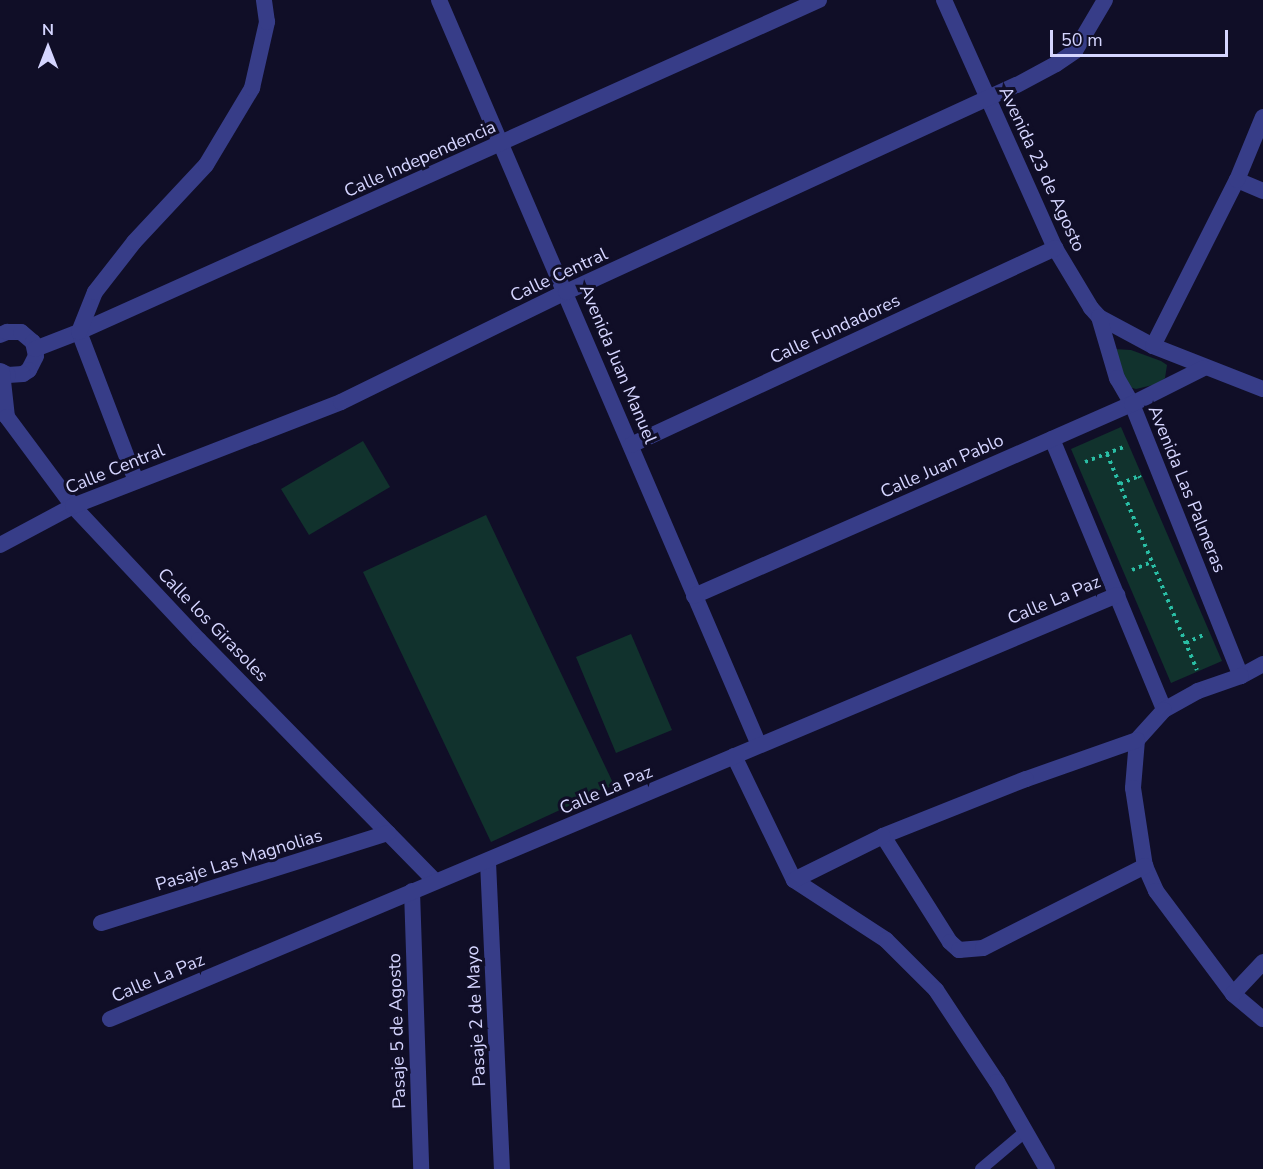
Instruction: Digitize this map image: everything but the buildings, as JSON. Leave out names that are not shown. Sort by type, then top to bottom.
[{"type":"street","points":[[136,481],[79,332],[95,292],[134,242],[206,165],[252,88],[267,22],[264,0]]},
{"type":"street","name":"Avenida Juan Manuel","points":[[439,0],[759,745]]},
{"type":"street","name":"Calle Independencia","points":[[35,349],[79,332],[819,0]]},
{"type":"street","name":"Avenida 23 de Agosto","points":[[944,0],[1055,248],[1099,317]]},
{"type":"street","name":"Calle Central","points":[[0,545],[73,506],[341,402],[566,292],[988,99],[1056,64],[1075,51],[1105,0]]},
{"type":"street","points":[[1153,345],[1237,180],[1263,117]]},
{"type":"street","points":[[1237,180],[1263,191]]},
{"type":"street","name":"Calle Fundadores","points":[[631,445],[1055,248]]},
{"type":"street","points":[[1099,317],[1204,368],[1263,389]]},
{"type":"street","name":"Avenida Las Palmeras","points":[[1099,317],[1117,378],[1132,405],[1241,676]]},
{"type":"street","points":[[0,335],[7,332],[21,332],[33,342],[36,356],[29,370],[15,376],[1,372]]},
{"type":"street","name":"Calle Juan Pablo","points":[[694,597],[1132,405],[1204,368]]},
{"type":"street","name":"Calle los Girasoles","points":[[1,372],[7,417],[73,506],[435,881]]},
{"type":"street","points":[[1052,439],[1164,710]]},
{"type":"street","name":"Calle La Paz","points":[[110,1019],[435,881],[488,862],[1117,594]]},
{"type":"street","points":[[794,880],[883,836],[1026,779],[1137,740],[1164,710],[1198,691],[1241,676],[1263,663]]},
{"type":"street","points":[[1137,740],[1133,788],[1145,866],[1156,891],[1233,994],[1263,1019]]},
{"type":"street","points":[[734,756],[794,880],[886,940],[936,990],[1026,1131],[1047,1169]]},
{"type":"street","name":"Pasaje Las Magnolias","points":[[101,923],[388,833]]},
{"type":"street","points":[[883,836],[950,942],[959,950],[983,948],[1145,866]]},
{"type":"street","name":"Pasaje 2 de Mayo","points":[[488,862],[502,1169]]},
{"type":"street","name":"Pasaje 5 de Agosto","points":[[412,891],[421,1169]]},
{"type":"street","points":[[1233,994],[1263,962]]},
{"type":"lane","points":[[981,1169],[1026,1131]]},
{"type":"path","points":[[1085,462],[1126,446]]},
{"type":"path","points":[[1107,454],[1197,670]]},
{"type":"path","points":[[1132,570],[1152,562]]},
{"type":"path","points":[[1186,643],[1209,632]]},
{"type":"green space","points":[[1114,349],[1131,350],[1161,361],[1167,365],[1165,378],[1157,384],[1136,389],[1119,384]]},
{"type":"green space","points":[[1121,427],[1222,661],[1171,683],[1071,449]]},
{"type":"green space","points":[[363,441],[390,487],[309,535],[281,489]]},
{"type":"green space","points":[[486,515],[614,785],[491,842],[363,572]]},
{"type":"green space","points":[[631,634],[672,730],[616,753],[576,657]]}]
